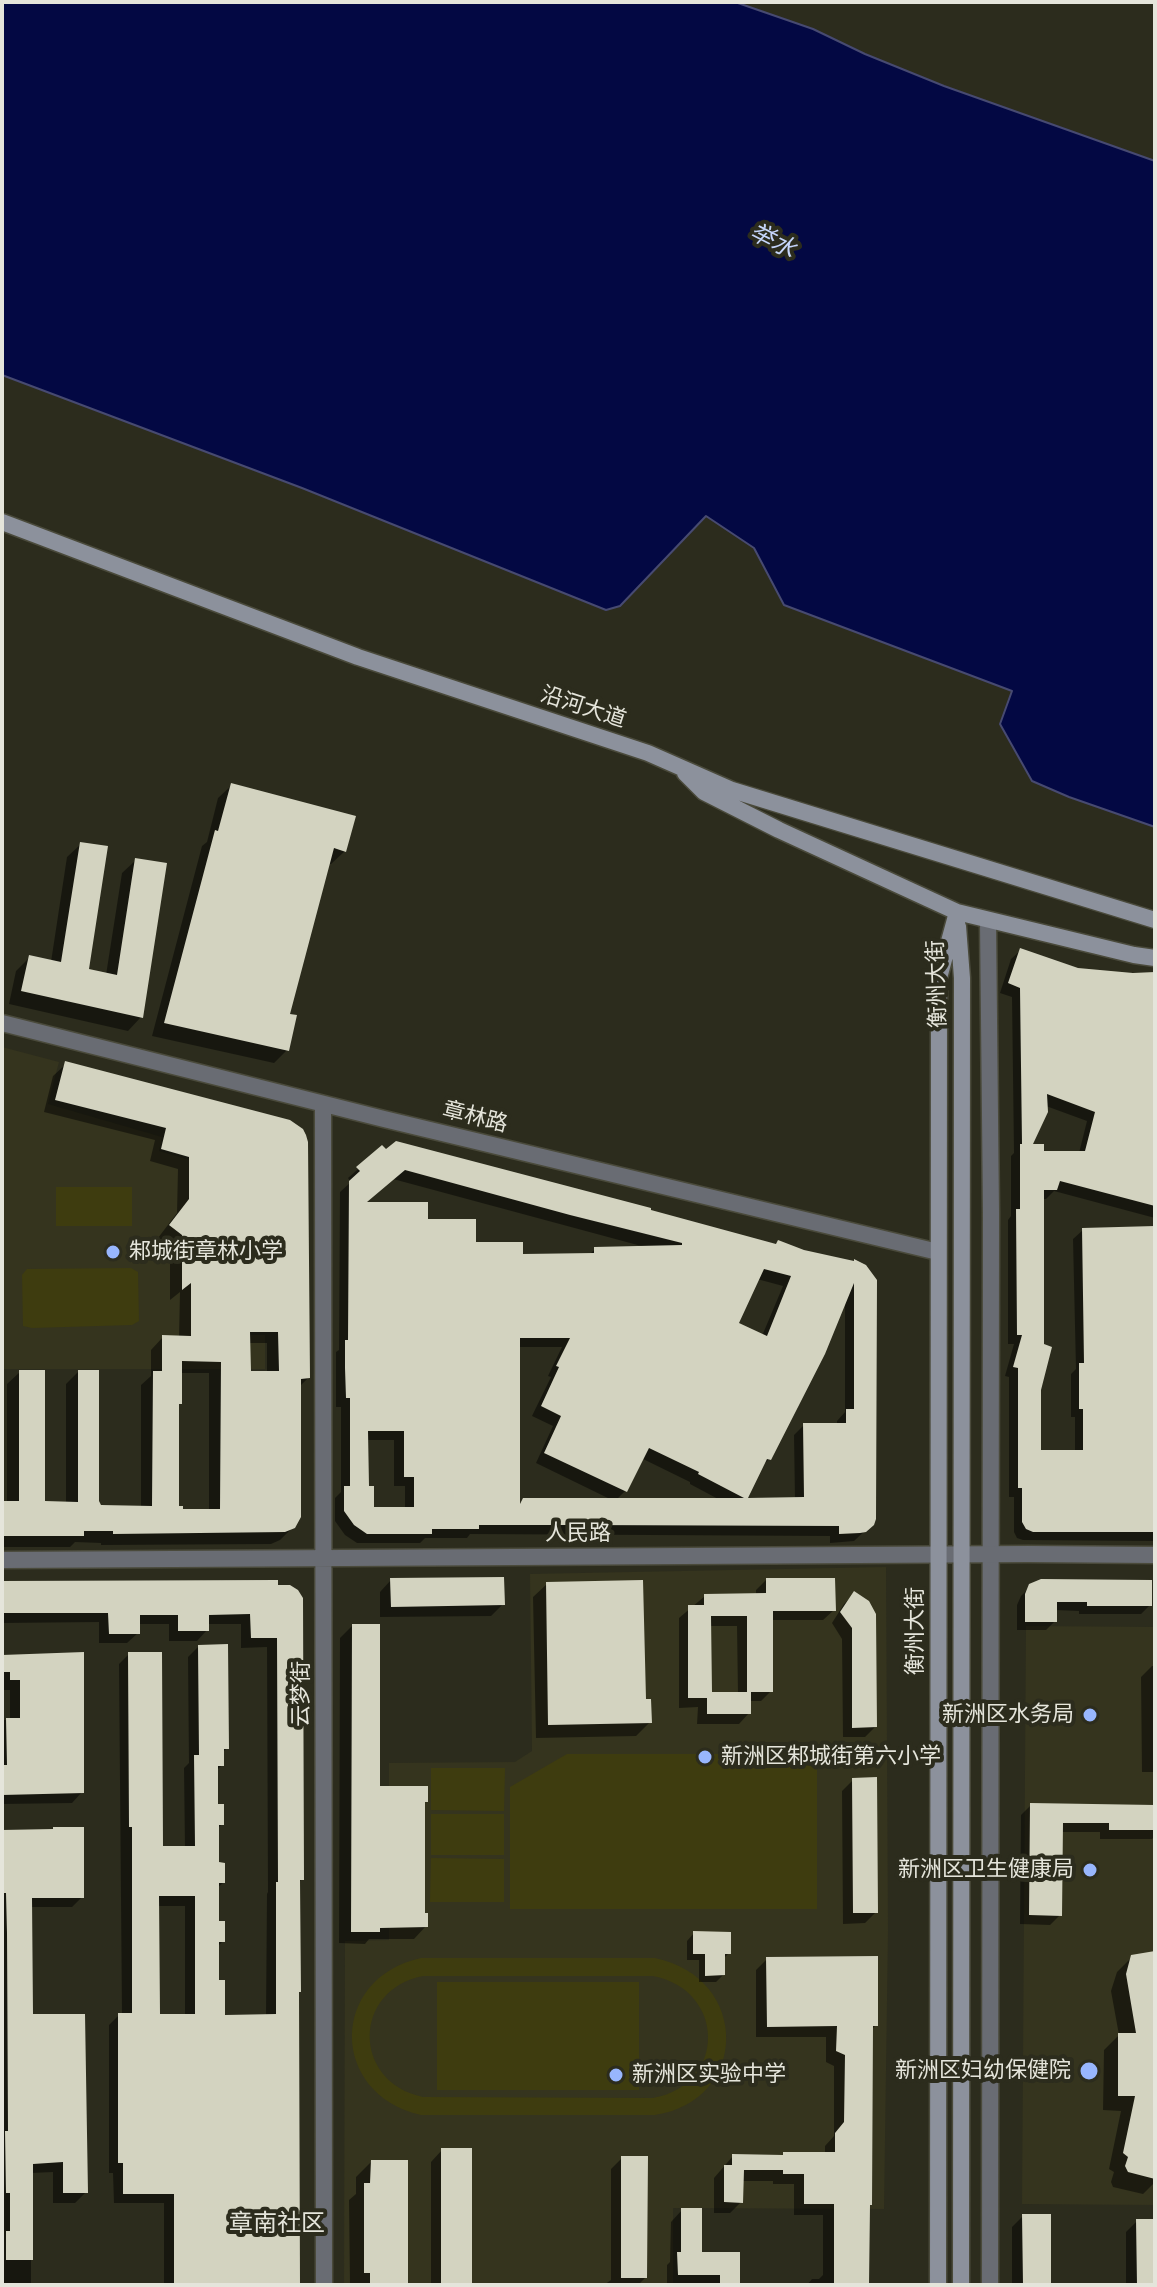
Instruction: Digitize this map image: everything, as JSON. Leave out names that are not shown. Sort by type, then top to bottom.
[{"type":"main road","name":"沿河大道","points":[[2,522],[358,657],[648,753],[732,790],[1155,920]]},
{"type":"main road","points":[[679,766],[704,792],[957,912],[1155,958]]},
{"type":"main road","name":"衡州大街","points":[[938,2285],[939,978],[957,912]]},
{"type":"main road","name":"衡州大街","points":[[957,912],[962,978],[961,2285]]},
{"type":"street","points":[[988,921],[991,1213],[990,2285]]},
{"type":"street","name":"章林路","points":[[2,1023],[938,1252]]},
{"type":"street","name":"云梦街","points":[[323,1104],[324,2285]]},
{"type":"street","name":"人民路","points":[[2,1560],[1155,1555]]},
{"type":"shaded area","name":"邾城街章林小学","points":[[2,1047],[59,1062],[48,1104],[162,1137],[159,1151],[224,1170],[225,1335],[265,1335],[265,1369],[2,1369]]},
{"type":"shaded area","points":[[56,1187],[132,1187],[132,1226],[56,1226]]},
{"type":"shaded area","points":[[131,1268],[138,1272],[139,1321],[132,1325],[23,1326],[22,1275],[27,1269]]},
{"type":"shaded area","points":[[886,1567],[888,1931],[884,2209],[673,2208],[673,2285],[344,2285],[345,1941],[389,1940],[389,1763],[515,1762],[532,1751],[530,1574]]},
{"type":"shaded area","points":[[1026,1626],[1155,1627],[1155,2205],[1022,2204]]},
{"type":"shaded area","points":[[567,1754],[817,1754],[817,1909],[510,1909],[510,1787]]},
{"type":"shaded area","points":[[431,1768],[505,1768],[504,1811],[431,1810]]},
{"type":"shaded area","points":[[431,1814],[504,1814],[504,1855],[431,1855]]},
{"type":"shaded area","points":[[431,1858],[504,1859],[504,1902],[430,1902]]},
{"type":"shaded area","points":[[421,1958],[655,1958],[686,1970],[709,1989],[722,2013],[726,2039],[722,2064],[708,2087],[686,2105],[655,2115],[421,2115],[391,2103],[369,2084],[356,2061],[352,2036],[356,2011],[369,1988],[391,1970]],"holes":[[[423,1976],[653,1976],[677,1985],[694,1999],[705,2017],[708,2037],[705,2057],[694,2075],[677,2090],[653,2098],[423,2097],[400,2088],[383,2074],[373,2056],[370,2036],[373,2016],[383,1999],[400,1985]]]},
{"type":"shaded area","points":[[437,1982],[639,1982],[639,2090],[437,2090]]},
{"type":"water","name":"举水","points":[[2,2],[735,2],[813,29],[944,86],[1155,161],[1155,827],[1032,781],[1000,724],[1012,691],[784,605],[754,548],[706,516],[620,606],[606,610],[302,488],[2,375]]},
{"type":"building","points":[[231,783],[356,816],[346,852],[334,848],[290,1014],[297,1015],[289,1051],[164,1023],[215,830],[218,831]]},
{"type":"building","points":[[80,842],[108,846],[89,969],[117,975],[135,858],[167,863],[143,1018],[21,991],[29,955],[61,962]]},
{"type":"building","points":[[1020,948],[1078,968],[1155,972],[1155,1206],[1060,1181],[1057,1190],[1044,1190],[1044,1344],[1052,1347],[1041,1390],[1041,1450],[1083,1450],[1083,1409],[1079,1409],[1079,1363],[1084,1363],[1082,1228],[1155,1226],[1155,1532],[1033,1532],[1026,1529],[1022,1522],[1022,1488],[1018,1488],[1018,1368],[1013,1367],[1022,1335],[1017,1335],[1016,1209],[1020,1209],[1022,1144],[1020,988],[1008,983]],"holes":[[[1047,1094],[1095,1112],[1085,1151],[1044,1151],[1044,1144],[1033,1144],[1048,1112]]]},
{"type":"building","points":[[65,1061],[290,1120],[303,1129],[308,1142],[310,1378],[301,1379],[301,1517],[295,1528],[285,1532],[113,1534],[113,1531],[84,1531],[84,1536],[2,1536],[2,1501],[19,1501],[19,1370],[45,1370],[45,1501],[78,1502],[78,1370],[99,1370],[99,1501],[101,1505],[152,1506],[153,1371],[162,1371],[162,1335],[191,1336],[191,1283],[182,1290],[182,1235],[169,1225],[189,1199],[189,1157],[161,1149],[166,1128],[55,1100]],"holes":[[[250,1332],[278,1332],[279,1371],[251,1371]],[[182,1361],[221,1362],[220,1509],[183,1509],[179,1506]]]},
{"type":"building","points":[[396,1141],[776,1244],[778,1240],[804,1250],[854,1259],[866,1265],[877,1280],[874,1525],[866,1532],[839,1534],[839,1526],[479,1525],[479,1529],[432,1529],[432,1534],[367,1534],[354,1525],[344,1511],[344,1486],[350,1486],[350,1398],[346,1398],[345,1368],[345,1340],[348,1340],[349,1181],[360,1171],[356,1167],[382,1145],[386,1149]],"holes":[[[405,1170],[682,1245],[594,1247],[594,1253],[523,1254],[523,1242],[476,1242],[476,1219],[428,1219],[428,1202],[367,1202]],[[764,1269],[791,1276],[767,1336],[739,1323]],[[854,1283],[854,1409],[846,1409],[846,1423],[803,1423],[804,1497],[748,1498],[825,1354]],[[520,1338],[570,1338],[541,1406],[561,1416],[544,1453],[627,1492],[649,1448],[744,1498],[523,1498],[520,1504]],[[368,1431],[404,1431],[404,1477],[414,1477],[414,1507],[374,1507],[374,1486],[369,1486]]]},
{"type":"building","points":[[504,1577],[505,1605],[391,1607],[390,1578]]},
{"type":"building","points":[[766,1578],[835,1578],[836,1611],[773,1611],[773,1692],[751,1692],[751,1714],[707,1714],[707,1698],[688,1698],[688,1605],[704,1605],[704,1594],[766,1593]],"holes":[[[711,1616],[747,1616],[747,1692],[712,1692]]]},
{"type":"building","points":[[1041,1579],[1152,1580],[1152,1606],[1087,1606],[1087,1602],[1057,1602],[1057,1622],[1025,1622],[1025,1594],[1029,1584]]},
{"type":"building","points":[[278,1580],[278,1585],[290,1585],[303,1598],[300,2285],[174,2285],[174,2194],[123,2194],[123,2163],[118,2163],[118,2013],[132,2013],[128,1652],[162,1652],[163,1846],[195,1846],[194,1755],[199,1755],[198,1645],[228,1644],[229,1749],[224,1749],[224,1766],[218,1766],[218,1804],[224,1804],[224,1825],[219,1825],[219,1862],[225,1863],[225,1883],[219,1883],[219,1921],[225,1921],[225,1942],[219,1942],[219,1980],[225,1980],[225,2015],[276,2014],[277,1638],[251,1638],[250,1614],[209,1615],[209,1631],[178,1631],[178,1615],[140,1615],[140,1634],[109,1634],[108,1613],[2,1613],[2,1581]],"holes":[[[159,1896],[195,1896],[195,2014],[160,2014]]]},
{"type":"building","points":[[643,1580],[646,1699],[651,1699],[652,1723],[548,1725],[546,1582]]},
{"type":"building","points":[[854,1591],[869,1601],[876,1614],[877,1727],[852,1728],[852,1628],[840,1612]]},
{"type":"building","points":[[352,1624],[380,1624],[380,1786],[428,1786],[428,1802],[425,1802],[425,1913],[428,1913],[428,1927],[351,1932]]},
{"type":"building","points":[[84,1652],[84,1793],[2,1795],[2,1765],[7,1765],[6,1718],[20,1718],[20,1680],[10,1680],[10,1672],[2,1672],[2,1655]]},
{"type":"building","points":[[877,1777],[878,1913],[853,1913],[852,1778]]},
{"type":"building","points":[[1030,1803],[1155,1805],[1155,1830],[1109,1830],[1109,1823],[1063,1823],[1062,1916],[1029,1915]]},
{"type":"building","points":[[84,1827],[84,1898],[32,1898],[33,2014],[85,2014],[88,2193],[63,2193],[63,2162],[33,2164],[33,2260],[6,2260],[10,2193],[6,2193],[7,1933],[6,1893],[2,1893],[2,1830]]},
{"type":"building","points":[[693,1931],[731,1932],[731,1954],[725,1954],[725,1975],[705,1976],[705,1954],[693,1954]]},
{"type":"building","points":[[1155,1951],[1155,2179],[1128,2172],[1125,2166],[1128,2157],[1123,2153],[1135,2096],[1118,2096],[1118,2033],[1136,2033],[1126,1974],[1131,1955]]},
{"type":"building","points":[[878,1956],[878,2026],[873,2026],[869,2285],[834,2285],[834,2204],[804,2204],[804,2174],[783,2174],[783,2170],[744,2170],[743,2203],[724,2202],[724,2165],[732,2165],[732,2154],[835,2152],[835,2133],[844,2122],[845,2055],[836,2051],[837,2026],[767,2027],[766,1957]]},
{"type":"building","points":[[441,2148],[472,2148],[472,2285],[441,2285]]},
{"type":"building","points":[[621,2156],[648,2156],[647,2278],[621,2278]]},
{"type":"building","points":[[371,2160],[408,2160],[408,2285],[370,2285],[370,2273],[364,2273],[364,2183],[370,2183]]},
{"type":"building","points":[[681,2208],[702,2208],[702,2252],[740,2252],[740,2285],[720,2285],[720,2275],[678,2275]]},
{"type":"building","points":[[1022,2214],[1051,2214],[1051,2285],[1023,2285]]},
{"type":"building","points":[[1136,2219],[1155,2219],[1155,2285],[1137,2285]]},
{"type":"place","name":"邾城街章林小学","points":[[113,1252]]},
{"type":"place","name":"新洲区水务局","points":[[1090,1715]]},
{"type":"place","name":"新洲区邾城街第六小学","points":[[705,1757]]},
{"type":"place","name":"新洲区卫生健康局","points":[[1090,1870]]},
{"type":"place","name":"新洲区妇幼保健院","points":[[1089,2071]]},
{"type":"place","name":"新洲区实验中学","points":[[616,2075]]},
{"type":"district","name":"章南社区","points":[[277,2225]]}]
